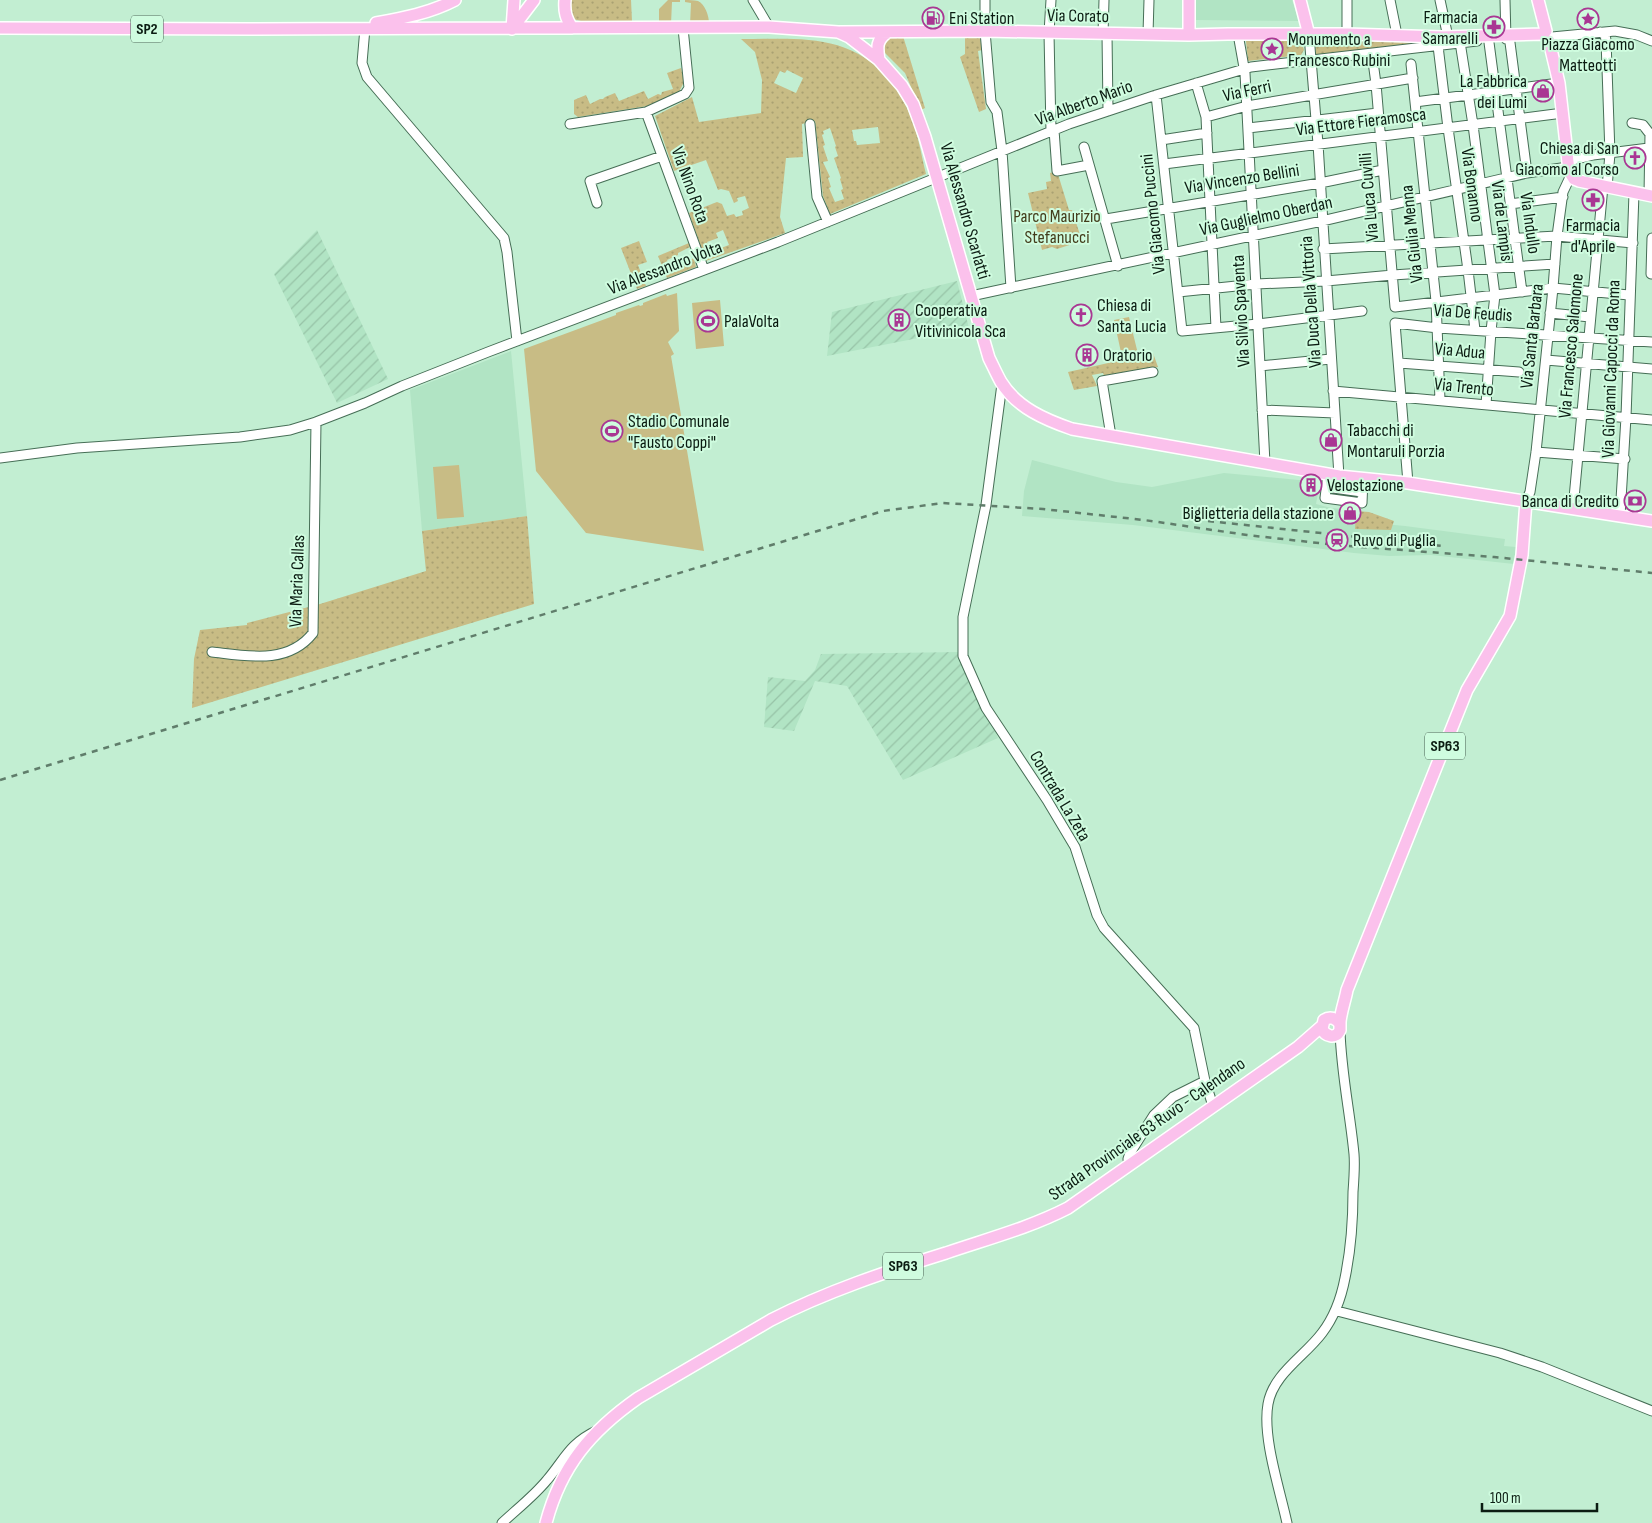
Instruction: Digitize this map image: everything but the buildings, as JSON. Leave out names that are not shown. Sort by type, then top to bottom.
[{"type":"main road","points":[[347,28],[406,17],[455,0]]},
{"type":"main road","points":[[512,29],[514,0]]},
{"type":"main road","points":[[512,29],[534,0]]},
{"type":"main road","points":[[565,0],[565,17],[572,28]]},
{"type":"main road","points":[[1189,0],[1189,35]]},
{"type":"main road","points":[[1300,0],[1309,35]]},
{"type":"main road","points":[[1538,0],[1559,83],[1571,165],[1579,181],[1650,196]]},
{"type":"main road","name":"Via Alessandro Scarlatti","points":[[512,29],[769,27],[838,32],[849,37],[879,60],[902,86],[913,104],[937,177],[988,358],[1002,384],[1022,405],[1044,419],[1072,429],[1334,475],[1408,483],[1652,521]]},
{"type":"main road","name":"SP2","points":[[0,28],[512,29]]},
{"type":"main road","name":"Via Corato","points":[[838,32],[985,31],[1189,35],[1347,34],[1396,35],[1442,41],[1547,36]]},
{"type":"main road","points":[[879,60],[877,46],[879,40],[888,32]]},
{"type":"main road","name":"SP63","points":[[1331,1028],[1467,690],[1510,616],[1522,555],[1526,501]]},
{"type":"main road","name":"Strada Provinciale 63 Ruvo - Calendano","points":[[546,1523],[557,1491],[571,1463],[598,1430],[638,1398],[788,1311],[896,1269],[1044,1220],[1068,1208],[1298,1047],[1331,1028]]},
{"type":"street","points":[[753,0],[769,27]]},
{"type":"street","points":[[985,0],[985,31],[991,102],[997,112],[1002,151],[1011,288]]},
{"type":"street","points":[[1051,0],[1049,33],[1052,131],[1057,171],[1089,166]]},
{"type":"street","points":[[1104,0],[1108,111]]},
{"type":"street","points":[[1148,34],[1149,0]]},
{"type":"street","points":[[1347,0],[1347,34]]},
{"type":"street","points":[[1390,0],[1396,35]]},
{"type":"street","name":"Via Bonanno","points":[[1440,0],[1442,41],[1438,52],[1475,330]]},
{"type":"street","points":[[1505,0],[1508,37],[1527,173]]},
{"type":"street","points":[[365,28],[362,63],[367,77],[504,238],[518,341]]},
{"type":"street","points":[[570,124],[646,112],[685,94],[689,88],[683,28]]},
{"type":"street","points":[[1547,36],[1615,31],[1636,35],[1652,41]]},
{"type":"street","name":"Via Francesco Salomone","points":[[1572,509],[1597,239],[1610,154],[1606,36],[1600,32]]},
{"type":"street","name":"Via Silvio Spaventa","points":[[1233,34],[1244,68],[1247,106],[1265,463]]},
{"type":"street","name":"Via Duca Della Vittoria","points":[[1309,35],[1335,413],[1334,475],[1326,487],[1325,498],[1362,503],[1364,479]]},
{"type":"street","name":"Via Alberto Mario","points":[[937,177],[1052,131],[1108,111],[1244,68],[1372,54],[1442,41],[1460,42],[1487,38]]},
{"type":"street","name":"Via Indullo","points":[[1487,38],[1496,91],[1522,292]]},
{"type":"street","name":"Via de Lampis","points":[[1460,42],[1469,95],[1495,295],[1486,405]]},
{"type":"street","name":"Via Luca Cuvilli","points":[[1372,54],[1395,307],[1436,301]]},
{"type":"street","name":"Via Giulia Menna","points":[[1411,64],[1436,301],[1440,400]]},
{"type":"street","name":"Via Ferri","points":[[1206,117],[1247,106],[1413,78]]},
{"type":"street","points":[[1196,83],[1206,117],[1216,328],[1362,311]]},
{"type":"street","points":[[1415,102],[1559,83]]},
{"type":"street","name":"Via Giacomo Puccini","points":[[1156,95],[1182,331],[1216,328]]},
{"type":"street","name":"Via Nino Rota","points":[[646,112],[704,270]]},
{"type":"street","points":[[1248,128],[1378,112]]},
{"type":"street","name":"Via Ettore Fieramosca","points":[[1164,164],[1563,113]]},
{"type":"street","points":[[1632,123],[1643,125],[1650,134],[1650,196]]},
{"type":"street","points":[[810,124],[817,197],[828,222]]},
{"type":"street","points":[[1161,140],[1207,133]]},
{"type":"street","points":[[1084,147],[1118,266]]},
{"type":"street","name":"Via Guglielmo Oberdan","points":[[971,296],[1386,207],[1527,173],[1571,165],[1610,154],[1649,148]]},
{"type":"street","points":[[598,203],[590,181],[662,156]]},
{"type":"street","name":"Via Santa Barbara","points":[[1526,501],[1530,492],[1536,452],[1549,336],[1557,236],[1563,192],[1571,165]]},
{"type":"street","name":"Via Vincenzo Bellini","points":[[1106,219],[1320,183],[1383,170]]},
{"type":"street","name":"Via Alessandro Volta","points":[[0,458],[77,448],[276,433],[316,422],[402,386],[828,222],[937,177]]},
{"type":"street","name":"Via Giovanni Capocci da Roma","points":[[1620,516],[1625,459],[1629,295],[1634,192]]},
{"type":"street","points":[[1510,204],[1563,197]]},
{"type":"street","points":[[1323,249],[1557,236],[1633,243]]},
{"type":"street","points":[[1651,274],[1652,238]]},
{"type":"street","points":[[1178,292],[1256,284],[1326,281],[1555,264]]},
{"type":"street","points":[[1436,301],[1553,288],[1629,295]]},
{"type":"street","points":[[1550,313],[1590,317]]},
{"type":"street","name":"Via De Feudis","points":[[1399,363],[1395,323],[1438,328],[1652,342]]},
{"type":"street","points":[[1260,366],[1331,359]]},
{"type":"street","points":[[1546,360],[1652,370]]},
{"type":"street","points":[[1399,363],[1408,483]]},
{"type":"street","name":"Via Adua","points":[[1399,363],[1519,372]]},
{"type":"street","points":[[1111,436],[1102,381],[1154,372]]},
{"type":"street","name":"Contrada La Zeta","points":[[1002,384],[986,505],[963,617],[963,656],[986,708],[1047,800],[1075,847],[1097,914],[1104,928],[1194,1028],[1205,1081],[1213,1106]]},
{"type":"street","name":"Via Trento","points":[[1333,391],[1581,414],[1652,418]]},
{"type":"street","points":[[1262,410],[1335,413]]},
{"type":"street","name":"Via Maria Callas","points":[[212,652],[268,657],[283,654],[296,648],[307,641],[313,633],[316,422]]},
{"type":"street","points":[[1536,452],[1625,459]]},
{"type":"street","points":[[1287,1523],[1268,1440],[1266,1418],[1268,1402],[1274,1388],[1284,1374],[1322,1333],[1336,1311],[1344,1281],[1352,1230],[1354,1164],[1341,1054],[1331,1028]]},
{"type":"street","points":[[1128,1166],[1130,1154],[1154,1115],[1173,1097],[1205,1081]]},
{"type":"street","points":[[1336,1311],[1500,1353],[1542,1367],[1652,1411]]},
{"type":"street","points":[[502,1523],[547,1481],[575,1443],[598,1430]]},
{"type":"street","points":[[547,1481],[557,1491]]},
{"type":"shaded area","points":[[1196,0],[1292,0],[1299,21],[1196,20]]},
{"type":"shaded area","points":[[317,230],[388,379],[337,403],[274,274]]},
{"type":"shaded area","name":"Cooperativa Vitivinicola Sca","points":[[957,281],[969,328],[827,356],[832,312]]},
{"type":"shaded area","points":[[511,351],[527,516],[422,531],[410,390]]},
{"type":"shaded area","points":[[1032,460],[1116,482],[1152,487],[1224,473],[1320,482],[1316,504],[1331,508],[1354,510],[1353,521],[1505,539],[1504,546],[1516,547],[1514,564],[1431,555],[1389,556],[1354,553],[1133,525],[1022,516],[1024,491]]},
{"type":"shaded area","points":[[961,652],[998,738],[903,780],[847,686],[815,681],[794,731],[764,727],[768,677],[805,681],[815,670],[821,654]]},
{"type":"green space","points":[[571,0],[631,0],[632,21],[581,21],[573,19],[570,13]]},
{"type":"green space","points":[[668,0],[680,0],[680,2],[672,2],[671,24],[659,23],[659,9]]},
{"type":"green space","points":[[685,0],[696,1],[703,5],[709,23],[690,25],[691,3],[685,2]]},
{"type":"green space","points":[[887,36],[903,36],[925,108],[921,110],[905,73],[882,50]]},
{"type":"green space","points":[[980,37],[982,50],[978,51],[986,109],[979,112],[960,57],[965,54],[965,38]]},
{"type":"green space","points":[[741,39],[821,41],[857,53],[873,64],[889,79],[906,105],[913,122],[926,174],[830,214],[823,196],[815,121],[802,124],[803,157],[786,158],[780,217],[785,233],[706,261],[689,213],[717,202],[722,204],[727,216],[734,214],[736,217],[743,215],[742,211],[749,208],[745,196],[737,198],[738,201],[734,203],[729,191],[718,190],[706,160],[674,171],[655,116],[692,97],[699,122],[761,113],[762,80],[755,52]],"holes":[[[787,70],[803,78],[796,93],[774,83],[780,71],[785,73]],[[878,127],[880,143],[857,145],[856,141],[854,141],[852,130]],[[830,128],[838,156],[834,158],[841,178],[843,189],[841,190],[844,199],[835,202],[829,188],[831,187],[828,178],[830,177],[823,162],[828,161],[823,146],[825,145],[822,135],[824,134],[823,131]],[[723,230],[729,245],[721,248],[722,251],[712,254],[707,242],[718,238],[716,233]]]},
{"type":"green space","points":[[1315,40],[1441,40],[1442,41],[1316,56]]},
{"type":"green space","points":[[1246,41],[1299,41],[1302,43],[1304,50],[1301,55],[1248,61]]},
{"type":"green space","points":[[681,68],[684,82],[679,92],[654,105],[578,117],[574,114],[574,100],[586,95],[590,104],[615,93],[619,101],[644,91],[648,99],[658,94],[661,95],[662,92],[673,89],[667,73]]},
{"type":"green space","name":"Parco Maurizio Stefanucci","points":[[1057,171],[1069,210],[1072,210],[1082,241],[1057,249],[1052,247],[1042,250],[1028,193],[1047,189],[1046,182],[1051,181],[1050,173]]},
{"type":"green space","points":[[639,241],[647,262],[638,265],[646,286],[637,289],[621,248]]},
{"type":"green space","points":[[689,243],[690,247],[667,260],[671,270],[694,258],[696,267],[667,278],[658,256]]},
{"type":"green space","name":"Stadio Comunale \"Fausto Coppi\"","points":[[677,293],[679,331],[668,342],[674,354],[671,356],[704,551],[586,533],[536,471],[524,349],[616,315],[616,313],[643,305],[643,303],[666,294],[667,296]]},
{"type":"green space","name":"PalaVolta","points":[[720,300],[724,346],[696,349],[692,303]]},
{"type":"green space","points":[[1129,317],[1138,354],[1122,357],[1114,320]]},
{"type":"green space","points":[[1153,353],[1158,367],[1105,378],[1103,373],[1092,375],[1097,386],[1074,390],[1068,372]]},
{"type":"green space","points":[[459,465],[464,517],[437,519],[433,467]]},
{"type":"green space","points":[[1356,511],[1369,512],[1394,521],[1391,530],[1355,529]]},
{"type":"green space","points":[[527,516],[534,604],[192,708],[194,659],[200,630],[247,625],[247,623],[320,604],[426,571],[422,531]]},
{"type":"railway","points":[[0,780],[883,511],[943,503],[1043,509],[1336,545],[1494,557],[1652,573]]},
{"type":"railway","points":[[1208,521],[1442,546]]},
{"type":"place","name":"Eni Station","points":[[933,18]]},
{"type":"place","name":"Piazza Giacomo Matteotti","points":[[1588,19]]},
{"type":"place","name":"Farmacia Samarelli","points":[[1494,27]]},
{"type":"place","name":"Monumento a Francesco Rubini","points":[[1272,49]]},
{"type":"place","name":"La Fabbrica dei Lumi","points":[[1543,91]]},
{"type":"place","name":"Chiesa di San Giacomo al Corso","points":[[1635,158]]},
{"type":"place","name":"Farmacia d'Aprile","points":[[1593,200]]},
{"type":"place","name":"Chiesa di Santa Lucia","points":[[1081,315]]},
{"type":"place","name":"Cooperativa Vitivinicola Sca","points":[[899,320]]},
{"type":"place","name":"PalaVolta","points":[[708,321]]},
{"type":"place","name":"Oratorio","points":[[1087,355]]},
{"type":"place","name":"Stadio Comunale \"Fausto Coppi\"","points":[[612,431]]},
{"type":"place","name":"Tabacchi di Montaruli Porzia","points":[[1331,440]]},
{"type":"place","name":"Velostazione","points":[[1311,485]]},
{"type":"place","name":"Banca di Credito","points":[[1635,501]]},
{"type":"place","name":"Biglietteria della stazione","points":[[1350,513]]},
{"type":"place","name":"Ruvo di Puglia","points":[[1337,540]]}]
